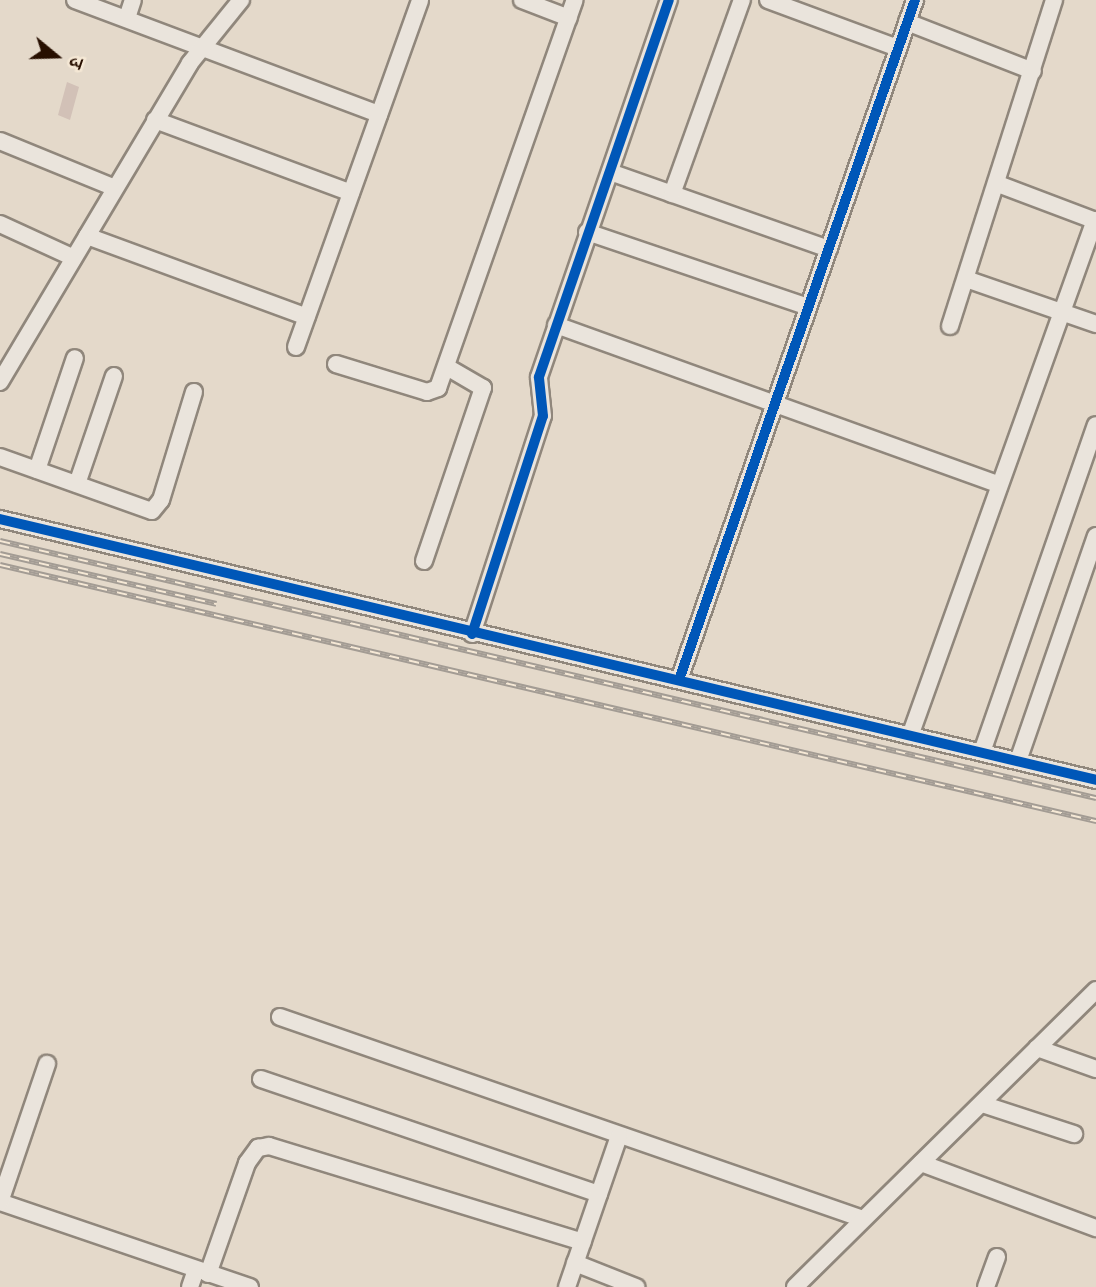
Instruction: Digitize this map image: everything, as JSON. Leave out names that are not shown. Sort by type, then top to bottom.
[{"type":"street","points":[[75,0],[379,114]]},
{"type":"street","points":[[127,18],[134,0]]},
{"type":"street","points":[[0,382],[155,120],[203,47],[241,0]]},
{"type":"street","points":[[296,347],[420,0]]},
{"type":"street","points":[[522,0],[569,18]]},
{"type":"street","points":[[336,364],[427,392],[438,388],[575,0]]},
{"type":"street","points":[[472,634],[542,416],[538,386],[556,325],[670,0]]},
{"type":"street","points":[[672,194],[741,0]]},
{"type":"street","points":[[768,0],[898,48]]},
{"type":"street","points":[[679,680],[915,0]]},
{"type":"street","points":[[950,326],[998,184],[1054,0]]},
{"type":"street","points":[[907,22],[1033,71]]},
{"type":"street","points":[[155,120],[351,193]]},
{"type":"street","points":[[0,141],[115,187]]},
{"type":"street","points":[[610,172],[829,249]]},
{"type":"street","points":[[910,736],[1060,312],[1096,220],[998,184]]},
{"type":"street","points":[[0,224],[75,258]]},
{"type":"street","points":[[587,232],[808,307]]},
{"type":"street","points":[[87,236],[307,317]]},
{"type":"street","points":[[966,279],[1096,324]]},
{"type":"street","points":[[556,325],[776,401],[998,484]]},
{"type":"street","points":[[37,470],[75,358]]},
{"type":"street","points":[[424,561],[483,388],[447,367]]},
{"type":"street","points":[[77,484],[114,376]]},
{"type":"street","points":[[0,457],[146,511],[156,509],[194,392]]},
{"type":"street","points":[[982,752],[1093,444],[1096,425]]},
{"type":"street","points":[[0,519],[472,634],[679,680],[1096,780]]},
{"type":"street","points":[[1018,761],[1096,536]]},
{"type":"street","points":[[794,1287],[1096,990]]},
{"type":"street","points":[[280,1017],[863,1219]]},
{"type":"street","points":[[1037,1048],[1096,1069]]},
{"type":"street","points":[[47,1064],[0,1202],[250,1287]]},
{"type":"street","points":[[261,1079],[600,1194]]},
{"type":"street","points":[[982,1104],[1074,1134]]},
{"type":"street","points":[[567,1287],[619,1136]]},
{"type":"street","points":[[190,1287],[202,1272],[247,1163],[258,1148],[269,1146],[583,1242]]},
{"type":"street","points":[[921,1163],[1096,1228]]},
{"type":"street","points":[[986,1287],[997,1257]]},
{"type":"street","points":[[575,1264],[636,1287]]},
{"type":"building","points":[[67,82],[79,87],[70,120],[58,115]]},
{"type":"railway","points":[[0,541],[1096,798]]},
{"type":"railway","points":[[0,554],[216,604]]},
{"type":"railway","points":[[0,565],[1096,821]]},
{"type":"cycle path","points":[[472,634],[543,416],[539,377],[669,0]]},
{"type":"cycle path","points":[[679,680],[915,0]]},
{"type":"cycle path","points":[[0,519],[1096,780]]}]
